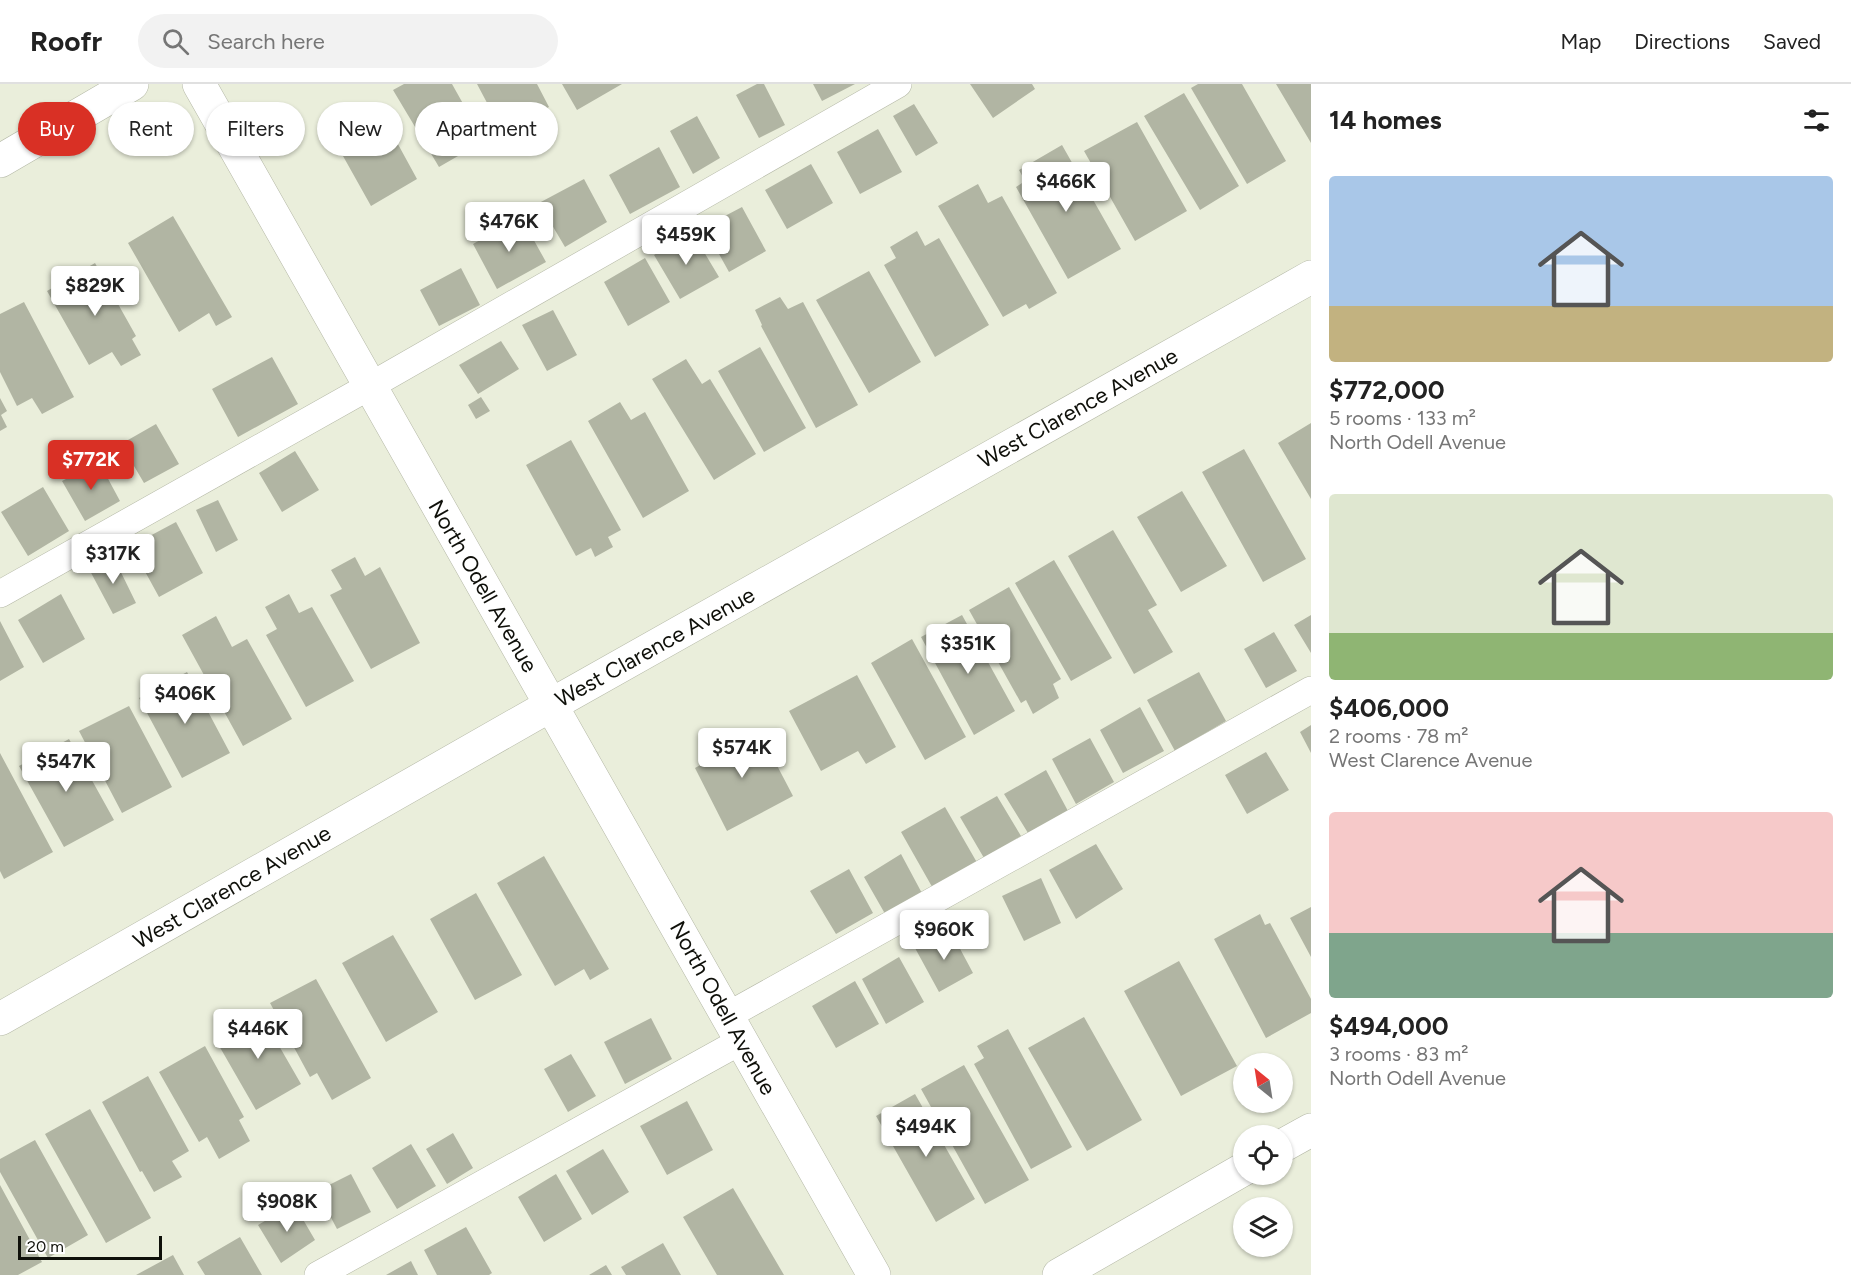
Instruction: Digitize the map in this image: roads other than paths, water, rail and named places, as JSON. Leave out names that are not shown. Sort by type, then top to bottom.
[{"type":"street","points":[[0,160],[132,84]]},
{"type":"street","name":"North Odell Avenue","points":[[199,84],[874,1275]]},
{"type":"street","name":"West Clarence Avenue","points":[[0,1019],[551,705],[1311,277]]},
{"type":"street","points":[[1293,1140],[1311,1130]]},
{"type":"street","points":[[1059,1275],[1233,1175]]},
{"type":"lane","points":[[0,594],[370,386],[898,84]]},
{"type":"lane","points":[[318,1275],[1311,690]]}]
